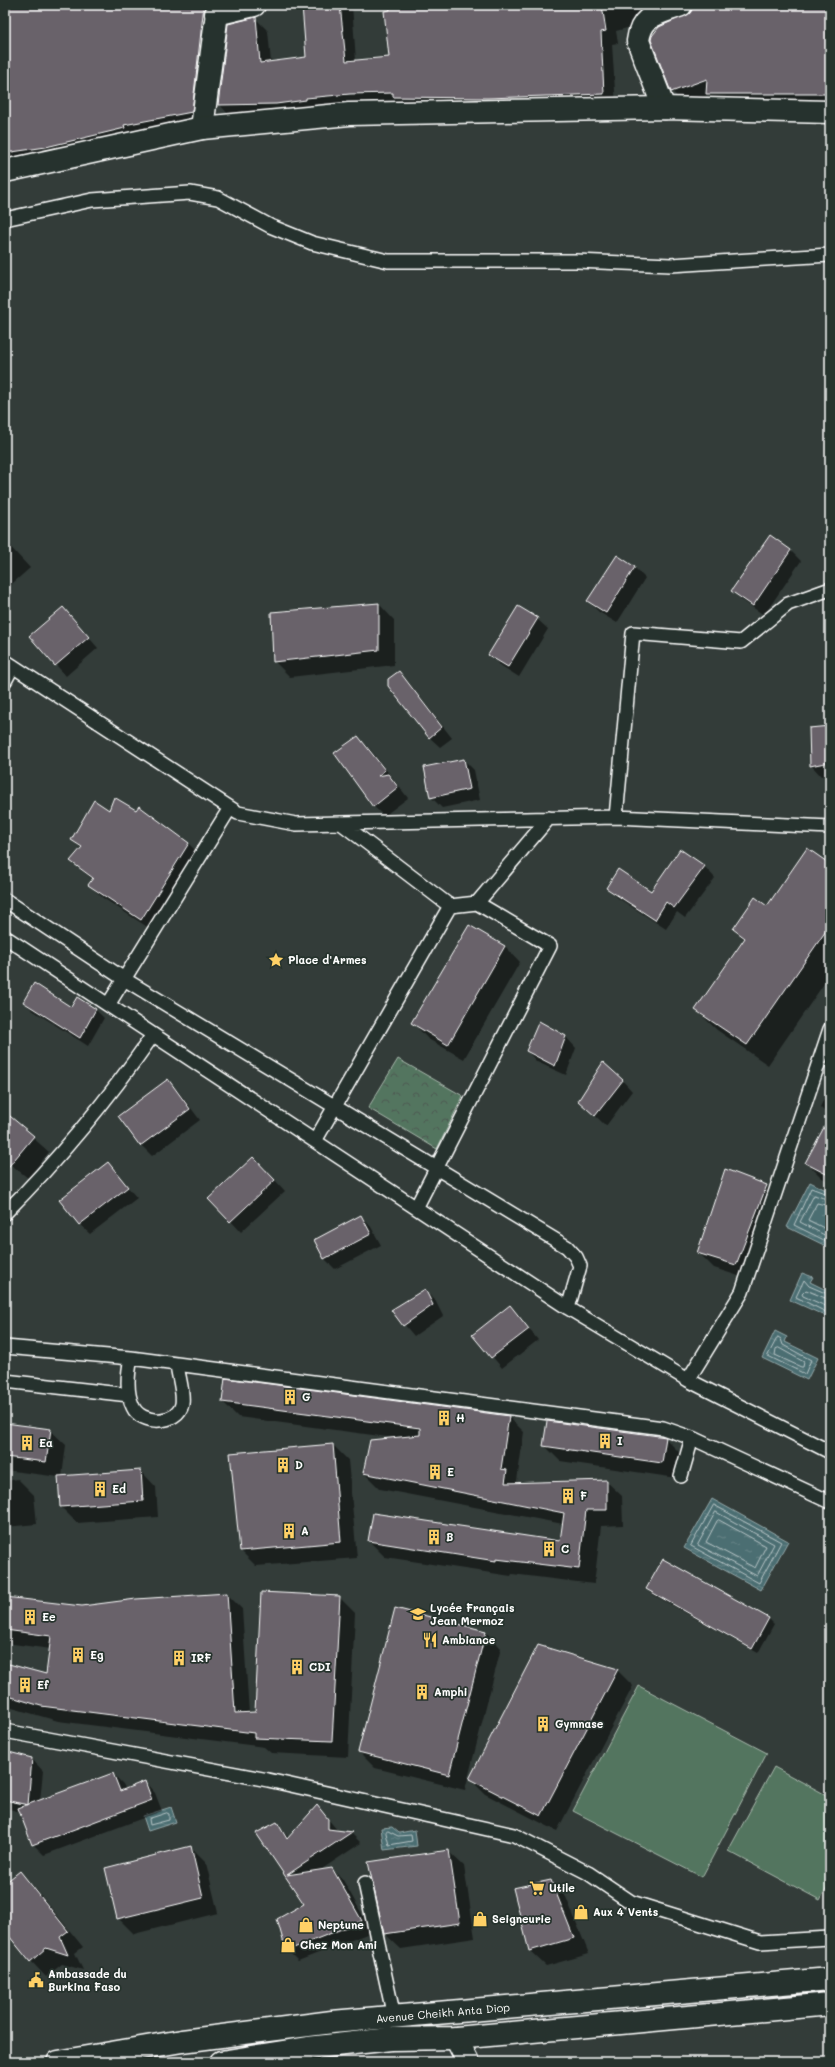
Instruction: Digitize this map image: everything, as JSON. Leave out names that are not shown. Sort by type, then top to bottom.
[{"type":"street","points":[[202,128],[217,10],[254,5]]},
{"type":"street","points":[[664,108],[638,41],[639,30],[644,20],[681,5]]},
{"type":"street","points":[[5,171],[202,128],[349,114],[664,108],[830,112]]},
{"type":"street","name":"Avenue Cheikh Anta Diop","points":[[58,2062],[231,2034],[394,2017],[830,1979]]},
{"type":"street","name":"Avenue Cheikh Anta Diop","points":[[220,2062],[309,2055],[391,2040],[456,2038],[830,2004]]},
{"type":"street","points":[[456,2038],[468,2062]]},
{"type":"lane","points":[[5,219],[92,200],[190,193],[218,198],[270,226],[312,243],[388,261],[576,261],[670,265],[830,255]]},
{"type":"lane","points":[[616,817],[633,633],[741,642],[788,604],[830,589]]},
{"type":"lane","points":[[5,681],[9,664],[238,813],[296,824],[616,817],[830,827]]},
{"type":"lane","points":[[108,1005],[230,808]]},
{"type":"lane","points":[[477,903],[548,818]]},
{"type":"lane","points":[[341,823],[450,906],[477,903],[550,946],[416,1208]]},
{"type":"lane","points":[[5,900],[124,979],[567,1247],[572,1252],[580,1266],[568,1308]]},
{"type":"lane","points":[[315,1142],[450,906]]},
{"type":"lane","points":[[5,937],[568,1308],[688,1380],[830,1452]]},
{"type":"lane","points":[[688,1380],[742,1292],[830,1029]]},
{"type":"lane","points":[[5,1213],[32,1186],[124,1076],[153,1035]]},
{"type":"lane","points":[[5,1347],[131,1358],[663,1428],[692,1438],[830,1502]]},
{"type":"lane","points":[[131,1358],[129,1395],[133,1408],[141,1416],[153,1420],[168,1419],[179,1412],[182,1402],[177,1364]]},
{"type":"lane","points":[[5,1381],[129,1395]]},
{"type":"lane","points":[[681,1476],[692,1438]]},
{"type":"lane","points":[[5,1731],[268,1780],[514,1835],[588,1873],[631,1902],[760,1942],[830,1938]]},
{"type":"lane","points":[[365,1883],[394,2017]]},
{"type":"green space","points":[[398,1059],[463,1096],[437,1149],[368,1108]]},
{"type":"green space","points":[[639,1686],[767,1753],[702,1877],[573,1811]]},
{"type":"green space","points":[[774,1767],[830,1797],[830,1881],[820,1900],[728,1851]]},
{"type":"water","points":[[810,1182],[830,1192],[830,1248],[787,1227]]},
{"type":"water","points":[[802,1273],[813,1277],[810,1282],[830,1292],[830,1318],[790,1300]]},
{"type":"water","points":[[775,1331],[787,1337],[785,1342],[818,1358],[807,1380],[762,1358]]},
{"type":"water","points":[[712,1499],[788,1541],[761,1590],[684,1548]]},
{"type":"water","points":[[171,1807],[176,1822],[148,1831],[143,1816]]},
{"type":"water","points":[[392,1827],[399,1833],[415,1830],[417,1846],[384,1850],[381,1828]]},
{"type":"building","points":[[5,5],[204,5],[192,112],[124,125],[125,128],[46,147],[5,153]]},
{"type":"building","points":[[302,5],[340,5],[346,61],[389,57],[384,11],[390,10],[389,5],[602,5],[606,31],[601,32],[604,94],[487,98],[393,97],[393,93],[350,94],[306,98],[306,100],[276,104],[218,105],[228,24],[256,17],[260,63],[306,57]]},
{"type":"building","points":[[693,5],[830,5],[830,94],[706,94],[707,79],[671,92],[651,40],[652,36],[659,27],[690,13]]},
{"type":"building","points":[[770,535],[791,550],[753,606],[731,591]]},
{"type":"building","points":[[617,555],[635,567],[606,613],[587,601]]},
{"type":"building","points":[[379,603],[379,650],[273,662],[271,612]]},
{"type":"building","points":[[518,606],[538,618],[508,667],[488,655]]},
{"type":"building","points":[[63,607],[89,637],[55,666],[29,636]]},
{"type":"building","points":[[399,671],[442,727],[429,738],[388,686],[388,679]]},
{"type":"building","points":[[830,726],[830,762],[810,766],[809,728]]},
{"type":"building","points":[[358,736],[385,770],[378,776],[388,774],[398,787],[373,807],[334,753]]},
{"type":"building","points":[[464,759],[470,789],[430,798],[424,767]]},
{"type":"building","points":[[114,797],[136,810],[139,806],[189,843],[141,920],[88,885],[93,878],[70,861],[82,847],[71,840],[94,800],[109,810]]},
{"type":"building","points":[[807,848],[830,864],[830,925],[747,1045],[695,1010],[745,938],[733,929],[755,897],[767,906]]},
{"type":"building","points":[[680,849],[705,866],[674,908],[666,902],[655,920],[606,888],[618,869],[651,891]]},
{"type":"building","points":[[469,925],[505,946],[448,1045],[411,1023]]},
{"type":"building","points":[[34,983],[71,1007],[77,997],[96,1009],[80,1038],[23,1002]]},
{"type":"building","points":[[539,1021],[566,1036],[555,1066],[526,1051]]},
{"type":"building","points":[[603,1062],[623,1080],[595,1116],[578,1101]]},
{"type":"building","points":[[168,1079],[190,1109],[140,1146],[118,1116]]},
{"type":"building","points":[[5,1112],[34,1136],[5,1171]]},
{"type":"building","points":[[830,1116],[830,1176],[805,1163]]},
{"type":"building","points":[[253,1157],[275,1180],[230,1222],[208,1199]]},
{"type":"building","points":[[108,1162],[128,1187],[79,1225],[59,1200]]},
{"type":"building","points":[[725,1169],[767,1185],[736,1265],[697,1253]]},
{"type":"building","points":[[361,1215],[371,1234],[324,1259],[314,1240]]},
{"type":"building","points":[[425,1289],[433,1305],[403,1326],[391,1310]]},
{"type":"building","points":[[510,1305],[529,1329],[491,1358],[472,1335]]},
{"type":"building","points":[[225,1378],[509,1416],[501,1469],[507,1470],[505,1483],[607,1480],[607,1510],[586,1510],[579,1569],[496,1559],[496,1561],[368,1541],[373,1513],[560,1541],[564,1513],[363,1473],[370,1440],[420,1435],[420,1428],[222,1402]]},
{"type":"building","name":"I","points":[[547,1421],[666,1437],[662,1463],[543,1446]]},
{"type":"building","name":"Ea","points":[[5,1423],[51,1429],[46,1462],[5,1457]]},
{"type":"building","points":[[333,1444],[341,1542],[240,1551],[230,1453]]},
{"type":"building","name":"Ed","points":[[141,1470],[143,1501],[60,1507],[58,1476]]},
{"type":"building","points":[[663,1559],[769,1618],[752,1649],[646,1589]]},
{"type":"building","points":[[261,1592],[340,1596],[332,1741],[254,1738],[254,1733],[41,1706],[5,1695],[5,1663],[46,1674],[51,1636],[5,1630],[5,1597],[82,1606],[136,1599],[227,1593],[235,1713],[255,1712]]},
{"type":"building","name":"Amphi","points":[[395,1608],[486,1631],[449,1775],[358,1752]]},
{"type":"building","name":"Gymnase","points":[[538,1645],[618,1669],[541,1816],[469,1779]]},
{"type":"building","points":[[5,1751],[32,1758],[28,1805],[5,1800]]},
{"type":"building","points":[[113,1773],[120,1791],[145,1781],[152,1800],[32,1845],[18,1808]]},
{"type":"building","points":[[317,1805],[328,1819],[328,1829],[352,1832],[287,1875],[332,1868],[362,1921],[286,1951],[277,1919],[304,1904],[256,1833],[277,1822],[287,1839]]},
{"type":"building","points":[[191,1846],[203,1898],[117,1919],[105,1868]]},
{"type":"building","points":[[449,1850],[460,1923],[384,1934],[368,1862]]},
{"type":"building","points":[[20,1871],[68,1931],[60,1937],[68,1955],[46,1948],[30,1962],[5,1931],[5,1883]]},
{"type":"building","points":[[551,1880],[574,1938],[529,1951],[513,1888]]},
{"type":"place","name":"Place d'Armes","points":[[276,960]]},
{"type":"place","name":"G","points":[[290,1397]]},
{"type":"place","name":"H","points":[[444,1418]]},
{"type":"place","name":"I","points":[[605,1441]]},
{"type":"place","name":"Ea","points":[[27,1443]]},
{"type":"place","name":"D","points":[[283,1465]]},
{"type":"place","name":"E","points":[[435,1472]]},
{"type":"place","name":"Ed","points":[[100,1489]]},
{"type":"place","name":"F","points":[[568,1496]]},
{"type":"place","name":"A","points":[[289,1531]]},
{"type":"place","name":"B","points":[[434,1537]]},
{"type":"place","name":"C","points":[[549,1549]]},
{"type":"place","name":"Lycée Français Jean Mermoz","points":[[418,1614]]},
{"type":"place","name":"Ee","points":[[30,1617]]},
{"type":"place","name":"Ambiance","points":[[430,1640]]},
{"type":"place","name":"Eg","points":[[78,1655]]},
{"type":"place","name":"IRF","points":[[179,1658]]},
{"type":"place","name":"CDI","points":[[297,1667]]},
{"type":"place","name":"Ef","points":[[25,1685]]},
{"type":"place","name":"Amphi","points":[[422,1692]]},
{"type":"place","name":"Gymnase","points":[[543,1724]]},
{"type":"place","name":"Utile","points":[[537,1888]]},
{"type":"place","name":"Aux 4 Vents","points":[[581,1912]]},
{"type":"place","name":"Seigneurie","points":[[480,1919]]},
{"type":"place","name":"Neptune","points":[[306,1925]]},
{"type":"place","name":"Chez Mon Ami","points":[[288,1945]]},
{"type":"place","name":"Ambassade du Burkina Faso","points":[[36,1980]]}]
